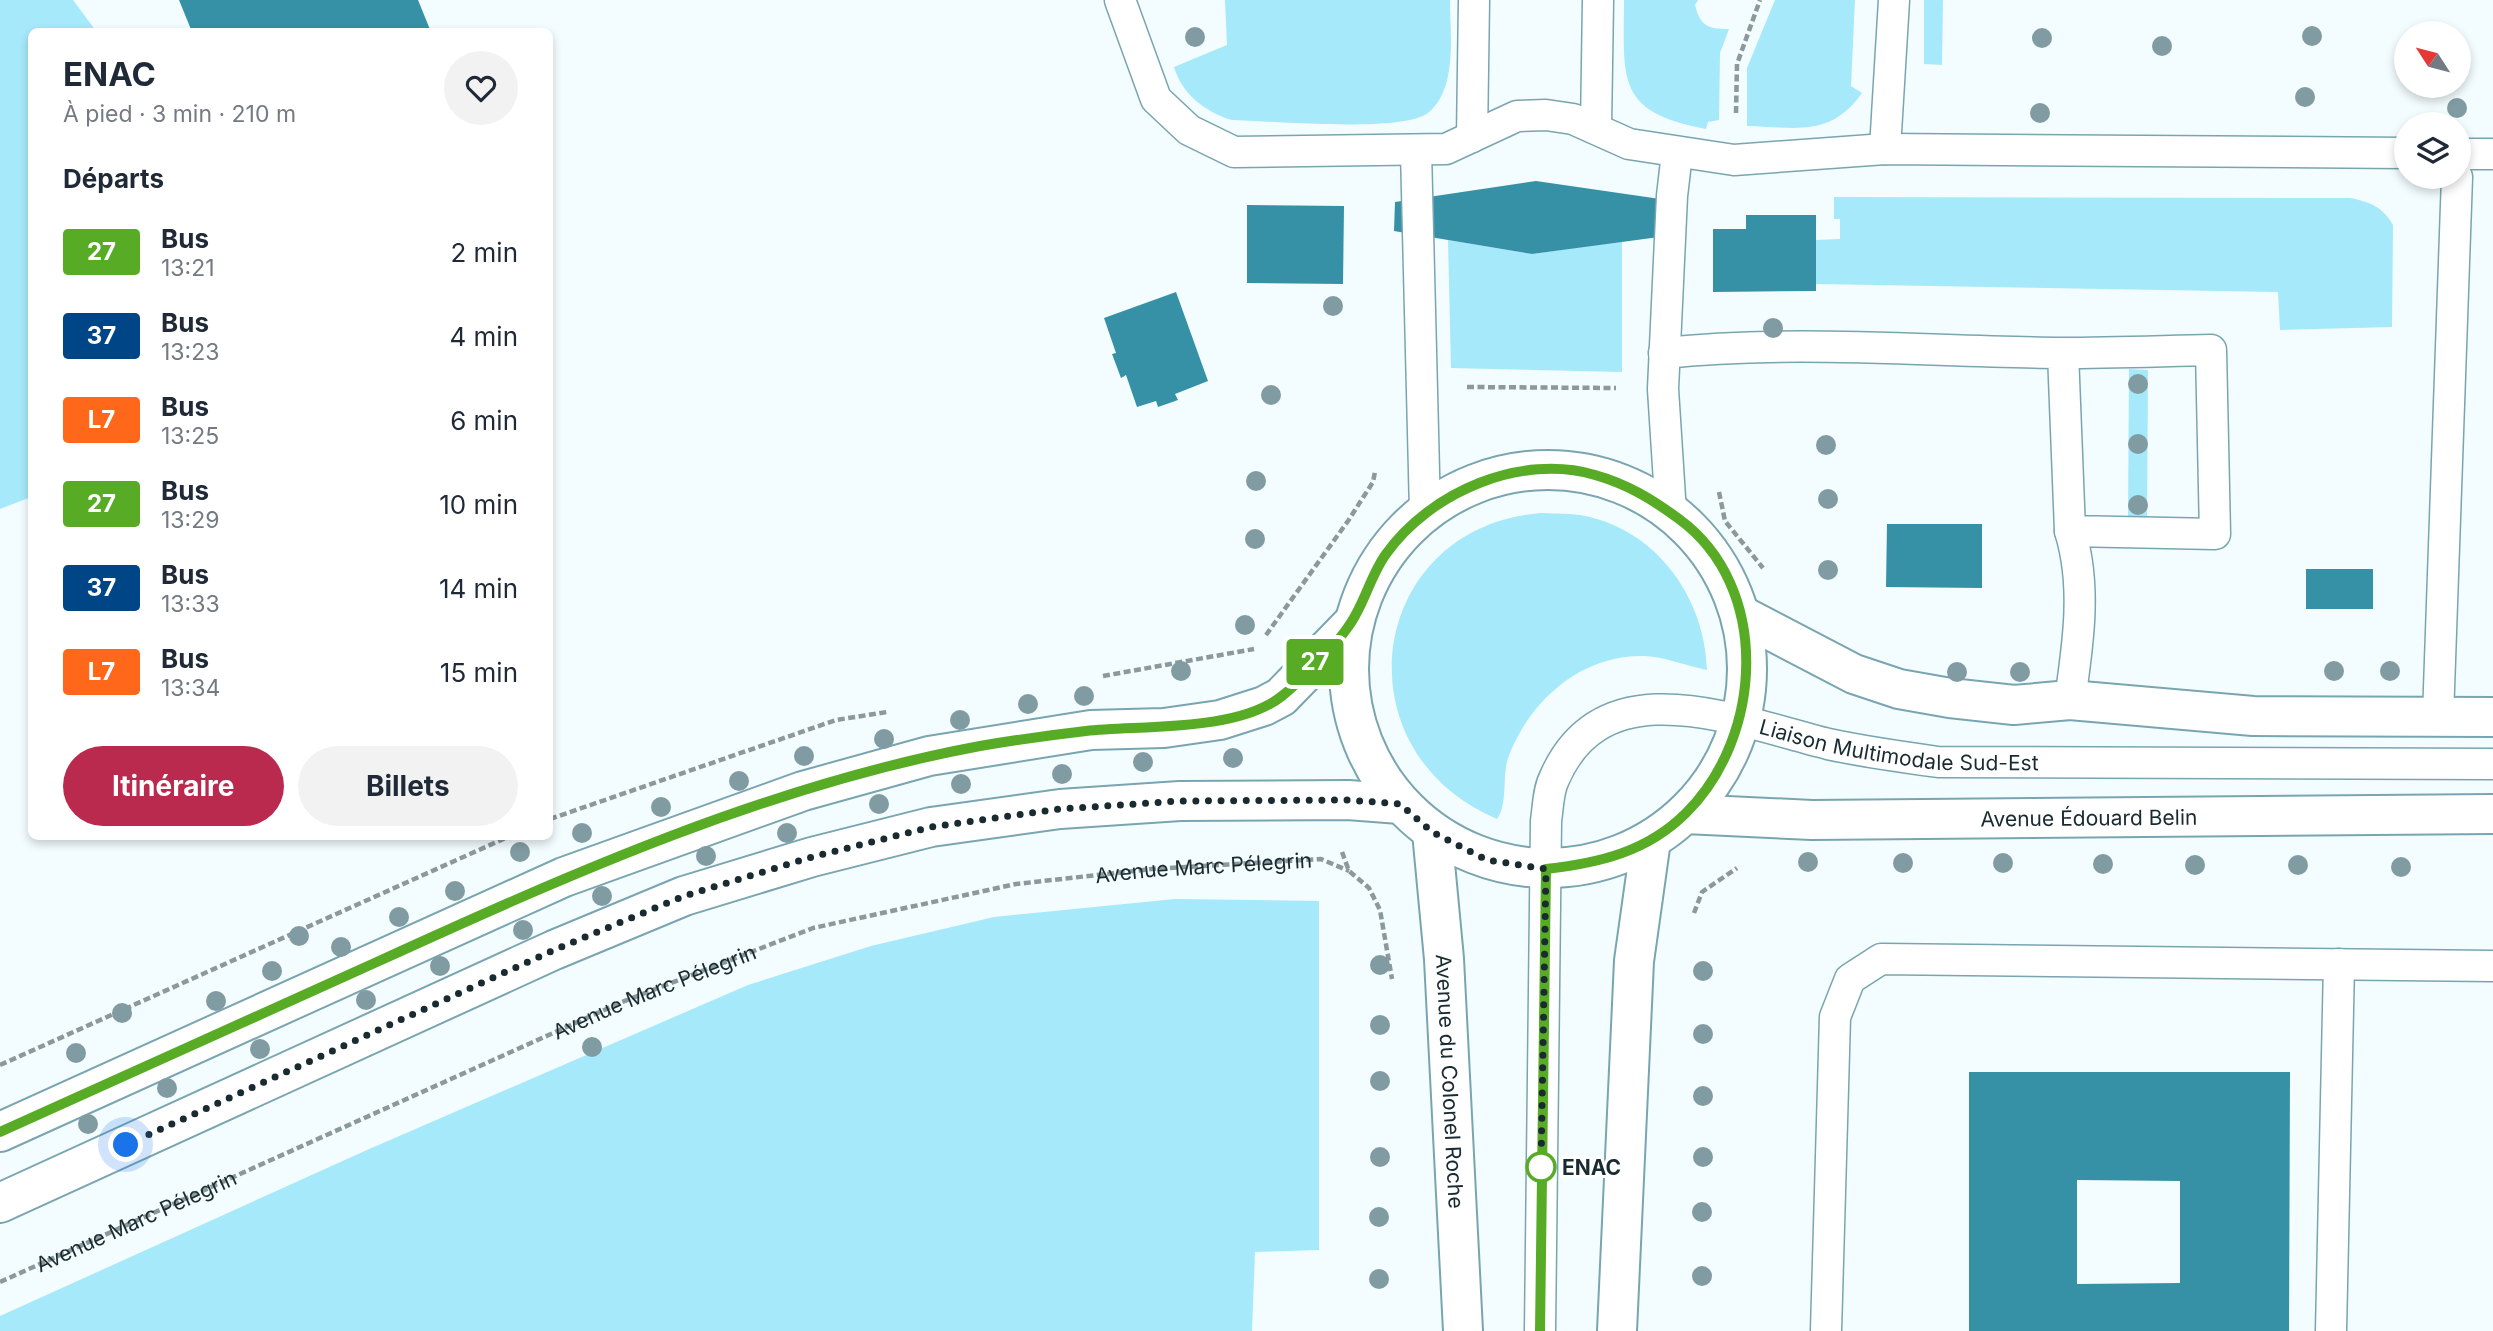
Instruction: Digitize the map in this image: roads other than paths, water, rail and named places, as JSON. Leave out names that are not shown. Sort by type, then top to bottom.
[{"type":"street","points":[[0,1132],[564,877],[803,791],[929,756],[1091,730],[1164,728],[1220,720],[1264,706],[1281,697],[1351,625],[1386,553],[1425,513],[1475,483],[1531,470],[1590,473],[1644,493],[1691,527],[1721,568],[1741,615],[1748,668],[1741,721],[1720,771],[1685,814],[1651,840],[1601,862],[1546,869],[1487,860],[1432,832],[1400,804],[1370,760],[1353,710],[1351,625]]},
{"type":"street","points":[[1741,615],[1854,674],[1899,689],[2014,705],[2070,700],[2253,716],[2493,717]]},
{"type":"street","points":[[0,1203],[554,950],[684,896],[812,857],[931,827],[1060,809],[1180,801],[1348,800],[1400,804]]},
{"type":"street","name":"Avenue Édouard Belin","points":[[1685,814],[1826,820],[2493,814]]},
{"type":"street","name":"Avenue du Colonel Roche","points":[[1432,832],[1444,959],[1463,1331]]},
{"type":"street","points":[[1616,1331],[1634,961],[1651,840]]},
{"type":"lane","points":[[1121,0],[1156,99],[1189,130],[1234,152],[1446,149],[1517,116],[1546,115],[1573,119],[1629,144],[1734,160],[1885,149],[2394,153]]},
{"type":"lane","points":[[1472,137],[1474,0]]},
{"type":"lane","points":[[1596,128],[1598,0]]},
{"type":"lane","points":[[1885,149],[1894,0]]},
{"type":"lane","points":[[1416,151],[1425,513]]},
{"type":"lane","points":[[1671,513],[1663,389],[1677,153]]},
{"type":"lane","points":[[2471,154],[2493,154]]},
{"type":"lane","points":[[2438,717],[2456,189]]},
{"type":"lane","points":[[1664,353],[1707,348],[1894,346],[2063,353],[2211,350],[2215,534],[2070,531]]},
{"type":"lane","points":[[2063,353],[2070,531],[2077,555],[2079,638],[2070,700]]},
{"type":"lane","name":"Liaison Multimodale Sud-Est","points":[[1540,1331],[1546,821],[1553,780],[1575,745],[1606,719],[1644,708],[1687,711],[1741,721],[1840,746],[1938,762],[2493,764]]},
{"type":"lane","points":[[1826,1331],[1835,1017],[1850,979],[1881,959],[2493,966]]},
{"type":"lane","points":[[2331,1331],[2339,964]]},
{"type":"place","name":"ENAC","points":[[1541,1167]]}]
